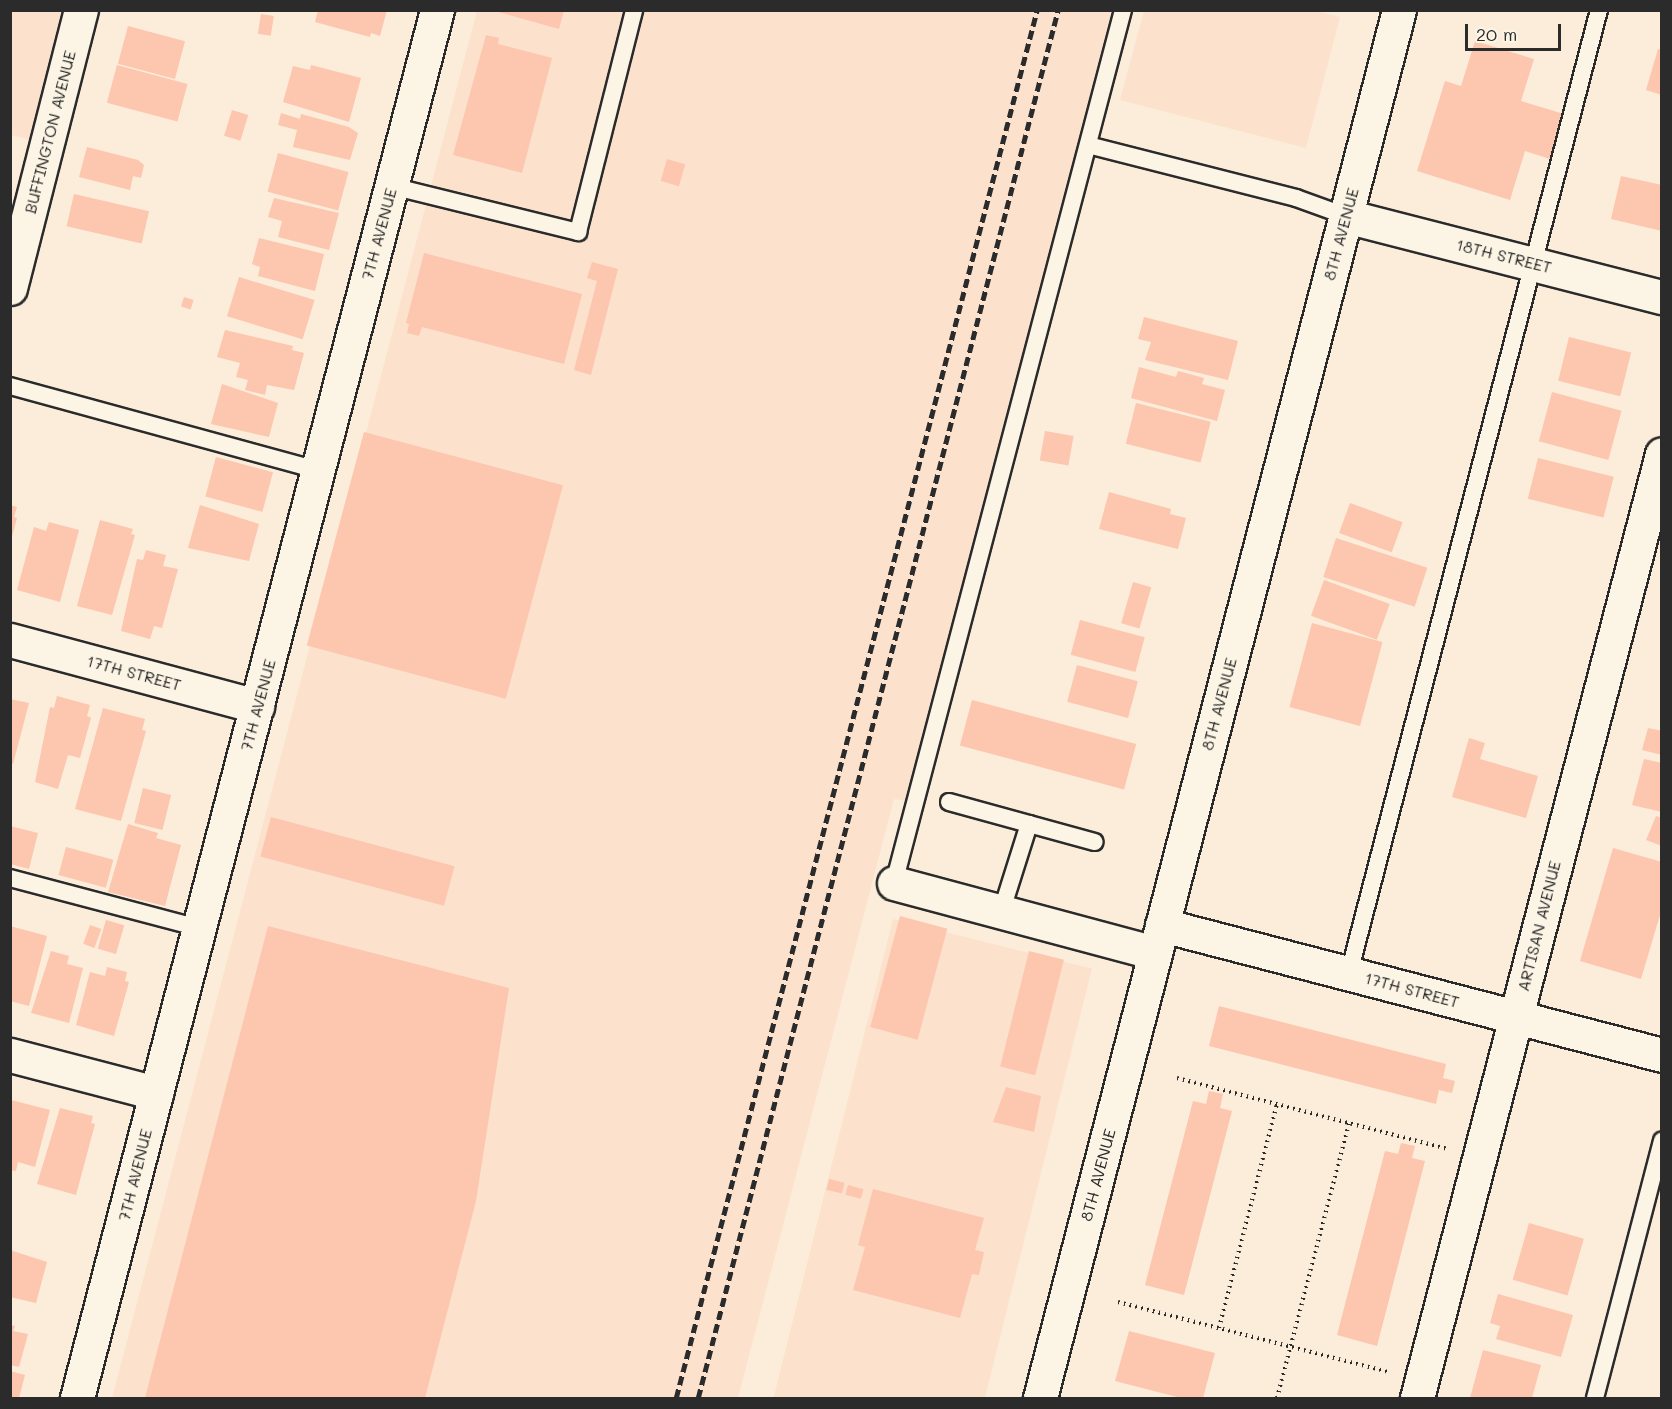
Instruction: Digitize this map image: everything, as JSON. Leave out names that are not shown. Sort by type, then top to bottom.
[{"type":"street","name":"BUFFINGTON AVENUE","points":[[10,288],[81,10]]},
{"type":"street","name":"7TH AVENUE","points":[[77,1398],[437,10]]},
{"type":"street","name":"8TH AVENUE","points":[[1040,1398],[1400,10]]},
{"type":"street","name":"18TH STREET","points":[[1346,216],[1662,297]]},
{"type":"street","name":"ARTISAN AVENUE","points":[[1417,1398],[1662,454]]},
{"type":"street","name":"17TH STREET","points":[[10,640],[257,706]]},
{"type":"street","name":"17TH STREET","points":[[894,883],[1001,913],[1349,973],[1662,1056]]},
{"type":"street","points":[[10,1055],[156,1093]]},
{"type":"lane","points":[[391,186],[578,232],[634,10]]},
{"type":"lane","points":[[894,883],[1124,10]]},
{"type":"lane","points":[[1349,973],[1599,10]]},
{"type":"lane","points":[[1088,145],[1296,198],[1346,216]]},
{"type":"lane","points":[[10,386],[318,470]]},
{"type":"lane","points":[[949,802],[1095,842]]},
{"type":"lane","points":[[1001,913],[1029,824]]},
{"type":"lane","points":[[10,878],[199,928]]},
{"type":"lane","points":[[1596,1398],[1662,1141]]},
{"type":"path","points":[[1176,1078],[1449,1149]]},
{"type":"path","points":[[1219,1328],[1277,1104]]},
{"type":"path","points":[[1277,1398],[1348,1123]]},
{"type":"path","points":[[1118,1302],[1390,1373]]},
{"type":"shaded area","points":[[10,11],[69,11],[35,141],[11,135]]},
{"type":"shaded area","points":[[477,11],[1113,11],[909,801],[894,799],[738,1398],[112,1398]]},
{"type":"shaded area","points":[[1144,11],[1316,11],[1340,17],[1306,148],[1120,100]]},
{"type":"shaded area","points":[[893,919],[1092,969],[985,1398],[774,1398]]},
{"type":"building","points":[[318,10],[387,10],[380,36],[371,33],[370,37],[315,22]]},
{"type":"building","points":[[491,10],[564,10],[559,29]]},
{"type":"building","points":[[261,14],[274,16],[271,36],[258,34]]},
{"type":"building","points":[[128,26],[185,41],[175,79],[118,64]]},
{"type":"building","points":[[486,35],[499,38],[498,44],[552,58],[522,173],[453,155]]},
{"type":"building","points":[[1475,41],[1534,59],[1521,101],[1564,114],[1550,159],[1525,151],[1510,200],[1417,171],[1445,81],[1461,86]]},
{"type":"building","points":[[1658,49],[1662,50],[1662,95],[1646,90]]},
{"type":"building","points":[[117,65],[188,84],[177,122],[107,103]]},
{"type":"building","points":[[311,65],[361,78],[349,122],[283,102],[293,66],[310,70]]},
{"type":"building","points":[[232,110],[248,115],[240,141],[224,136]]},
{"type":"building","points":[[281,113],[300,119],[301,114],[349,127],[358,133],[350,160],[293,147],[297,130],[278,125]]},
{"type":"building","points":[[87,147],[138,160],[144,165],[141,178],[133,176],[130,190],[79,177]]},
{"type":"building","points":[[278,153],[349,172],[338,211],[268,192]]},
{"type":"building","points":[[667,159],[685,164],[679,186],[661,181]]},
{"type":"building","points":[[1621,176],[1662,185],[1662,231],[1611,219]]},
{"type":"building","points":[[74,194],[149,211],[142,243],[67,226]]},
{"type":"building","points":[[274,198],[339,213],[329,250],[278,237],[282,221],[268,217]]},
{"type":"building","points":[[259,238],[324,254],[315,291],[258,276],[260,267],[252,264]]},
{"type":"building","points":[[424,253],[582,294],[564,364],[422,327],[419,336],[407,333],[409,324],[406,323]]},
{"type":"building","points":[[592,262],[618,269],[591,375],[574,370],[597,281],[587,278]]},
{"type":"building","points":[[239,277],[315,300],[303,339],[227,316]]},
{"type":"building","points":[[184,297],[194,300],[191,309],[181,307]]},
{"type":"building","points":[[1144,317],[1238,341],[1228,380],[1145,360],[1151,342],[1138,339]]},
{"type":"building","points":[[225,330],[293,346],[292,350],[304,353],[294,390],[267,385],[265,395],[245,390],[248,380],[236,377],[240,363],[217,357]]},
{"type":"building","points":[[1569,337],[1631,352],[1620,396],[1558,381]]},
{"type":"building","points":[[1139,367],[1176,377],[1178,371],[1204,378],[1202,384],[1225,390],[1217,421],[1131,398]]},
{"type":"building","points":[[222,384],[278,403],[269,437],[211,424]]},
{"type":"building","points":[[1552,392],[1622,411],[1608,460],[1539,441]]},
{"type":"building","points":[[1136,403],[1211,422],[1201,462],[1126,444]]},
{"type":"building","points":[[1045,431],[1074,436],[1068,466],[1040,461]]},
{"type":"building","points":[[364,432],[563,485],[506,699],[307,645]]},
{"type":"building","points":[[216,457],[273,472],[262,512],[205,497]]},
{"type":"building","points":[[1538,458],[1614,477],[1604,518],[1528,499]]},
{"type":"building","points":[[1109,492],[1171,509],[1170,514],[1186,518],[1178,549],[1099,529]]},
{"type":"building","points":[[1350,503],[1403,522],[1392,552],[1339,533]]},
{"type":"building","points":[[10,505],[17,507],[14,517],[17,518],[11,540]]},
{"type":"building","points":[[200,505],[259,524],[249,561],[188,548]]},
{"type":"building","points":[[100,520],[133,529],[131,534],[135,535],[112,615],[77,606]]},
{"type":"building","points":[[49,522],[79,530],[60,602],[17,590],[34,527],[46,531]]},
{"type":"building","points":[[1336,538],[1427,568],[1415,607],[1323,577]]},
{"type":"building","points":[[146,550],[166,555],[163,566],[178,569],[162,628],[154,626],[150,639],[121,631],[137,559],[143,560]]},
{"type":"building","points":[[1324,580],[1390,604],[1377,640],[1311,616]]},
{"type":"building","points":[[1133,582],[1151,587],[1139,629],[1121,623]]},
{"type":"building","points":[[1080,620],[1145,637],[1135,672],[1071,655]]},
{"type":"building","points":[[1312,623],[1383,642],[1360,726],[1289,707]]},
{"type":"building","points":[[1077,665],[1138,681],[1128,718],[1067,702]]},
{"type":"building","points":[[57,696],[90,705],[87,716],[91,718],[80,758],[68,755],[58,789],[35,782],[50,707],[54,708]]},
{"type":"building","points":[[10,699],[29,703],[13,764],[10,763]]},
{"type":"building","points":[[972,700],[1136,744],[1124,789],[960,745]]},
{"type":"building","points":[[103,708],[145,719],[142,730],[146,731],[121,821],[75,809]]},
{"type":"building","points":[[1648,728],[1662,731],[1662,755],[1642,750]]},
{"type":"building","points":[[1469,738],[1485,743],[1480,759],[1538,776],[1526,818],[1452,797]]},
{"type":"building","points":[[1644,759],[1662,763],[1662,812],[1632,805]]},
{"type":"building","points":[[143,788],[171,795],[162,830],[134,823]]},
{"type":"building","points":[[1656,816],[1662,818],[1662,846],[1646,840]]},
{"type":"building","points":[[271,817],[455,866],[444,906],[260,857]]},
{"type":"building","points":[[128,824],[158,833],[156,838],[181,845],[165,906],[108,892]]},
{"type":"building","points":[[10,826],[38,833],[29,869],[10,864]]},
{"type":"building","points":[[66,847],[113,860],[106,888],[58,875]]},
{"type":"building","points":[[1613,848],[1662,862],[1662,908],[1641,979],[1580,961]]},
{"type":"building","points":[[900,916],[947,929],[918,1040],[870,1027]]},
{"type":"building","points":[[106,920],[124,925],[116,954],[98,949]]},
{"type":"building","points":[[90,925],[101,929],[94,948],[83,944]]},
{"type":"building","points":[[10,926],[47,936],[29,1006],[10,1001]]},
{"type":"building","points":[[268,926],[509,988],[476,1201],[425,1398],[145,1398]]},
{"type":"building","points":[[51,951],[69,956],[67,964],[83,968],[69,1023],[31,1013]]},
{"type":"building","points":[[1029,951],[1064,960],[1035,1075],[1000,1066]]},
{"type":"building","points":[[107,967],[127,972],[125,981],[129,982],[114,1036],[76,1025],[90,972],[105,976]]},
{"type":"building","points":[[1219,1006],[1446,1064],[1443,1078],[1455,1081],[1452,1093],[1439,1090],[1436,1104],[1209,1046]]},
{"type":"building","points":[[1006,1087],[1041,1096],[1034,1132],[993,1122]]},
{"type":"building","points":[[1209,1091],[1223,1094],[1220,1108],[1232,1111],[1184,1295],[1145,1285],[1193,1101],[1206,1104]]},
{"type":"building","points":[[11,1100],[50,1110],[35,1167],[18,1162],[16,1171],[10,1170]]},
{"type":"building","points":[[60,1108],[93,1116],[91,1123],[95,1124],[76,1195],[37,1184]]},
{"type":"building","points":[[1401,1143],[1415,1146],[1412,1158],[1425,1161],[1377,1346],[1337,1335],[1385,1151],[1398,1154]]},
{"type":"building","points":[[829,1179],[845,1183],[842,1194],[826,1190]]},
{"type":"building","points":[[848,1185],[863,1189],[861,1199],[845,1195]]},
{"type":"building","points":[[873,1189],[984,1218],[975,1250],[984,1252],[979,1275],[972,1274],[960,1318],[853,1290],[865,1247],[858,1245]]},
{"type":"building","points":[[1529,1223],[1584,1239],[1568,1295],[1513,1280]]},
{"type":"building","points":[[10,1250],[47,1262],[36,1303],[10,1297]]},
{"type":"building","points":[[1498,1294],[1573,1315],[1561,1357],[1496,1339],[1500,1326],[1490,1323]]},
{"type":"building","points":[[10,1325],[15,1326],[13,1331],[28,1334],[19,1367],[10,1365]]},
{"type":"building","points":[[1129,1331],[1215,1353],[1203,1398],[1181,1398],[1115,1381]]},
{"type":"building","points":[[1483,1350],[1541,1365],[1532,1398],[1470,1398]]},
{"type":"building","points":[[10,1371],[25,1375],[19,1398],[10,1397]]},
{"type":"railway","points":[[676,1398],[1037,10]]},
{"type":"railway","points":[[698,1398],[1058,10]]}]
